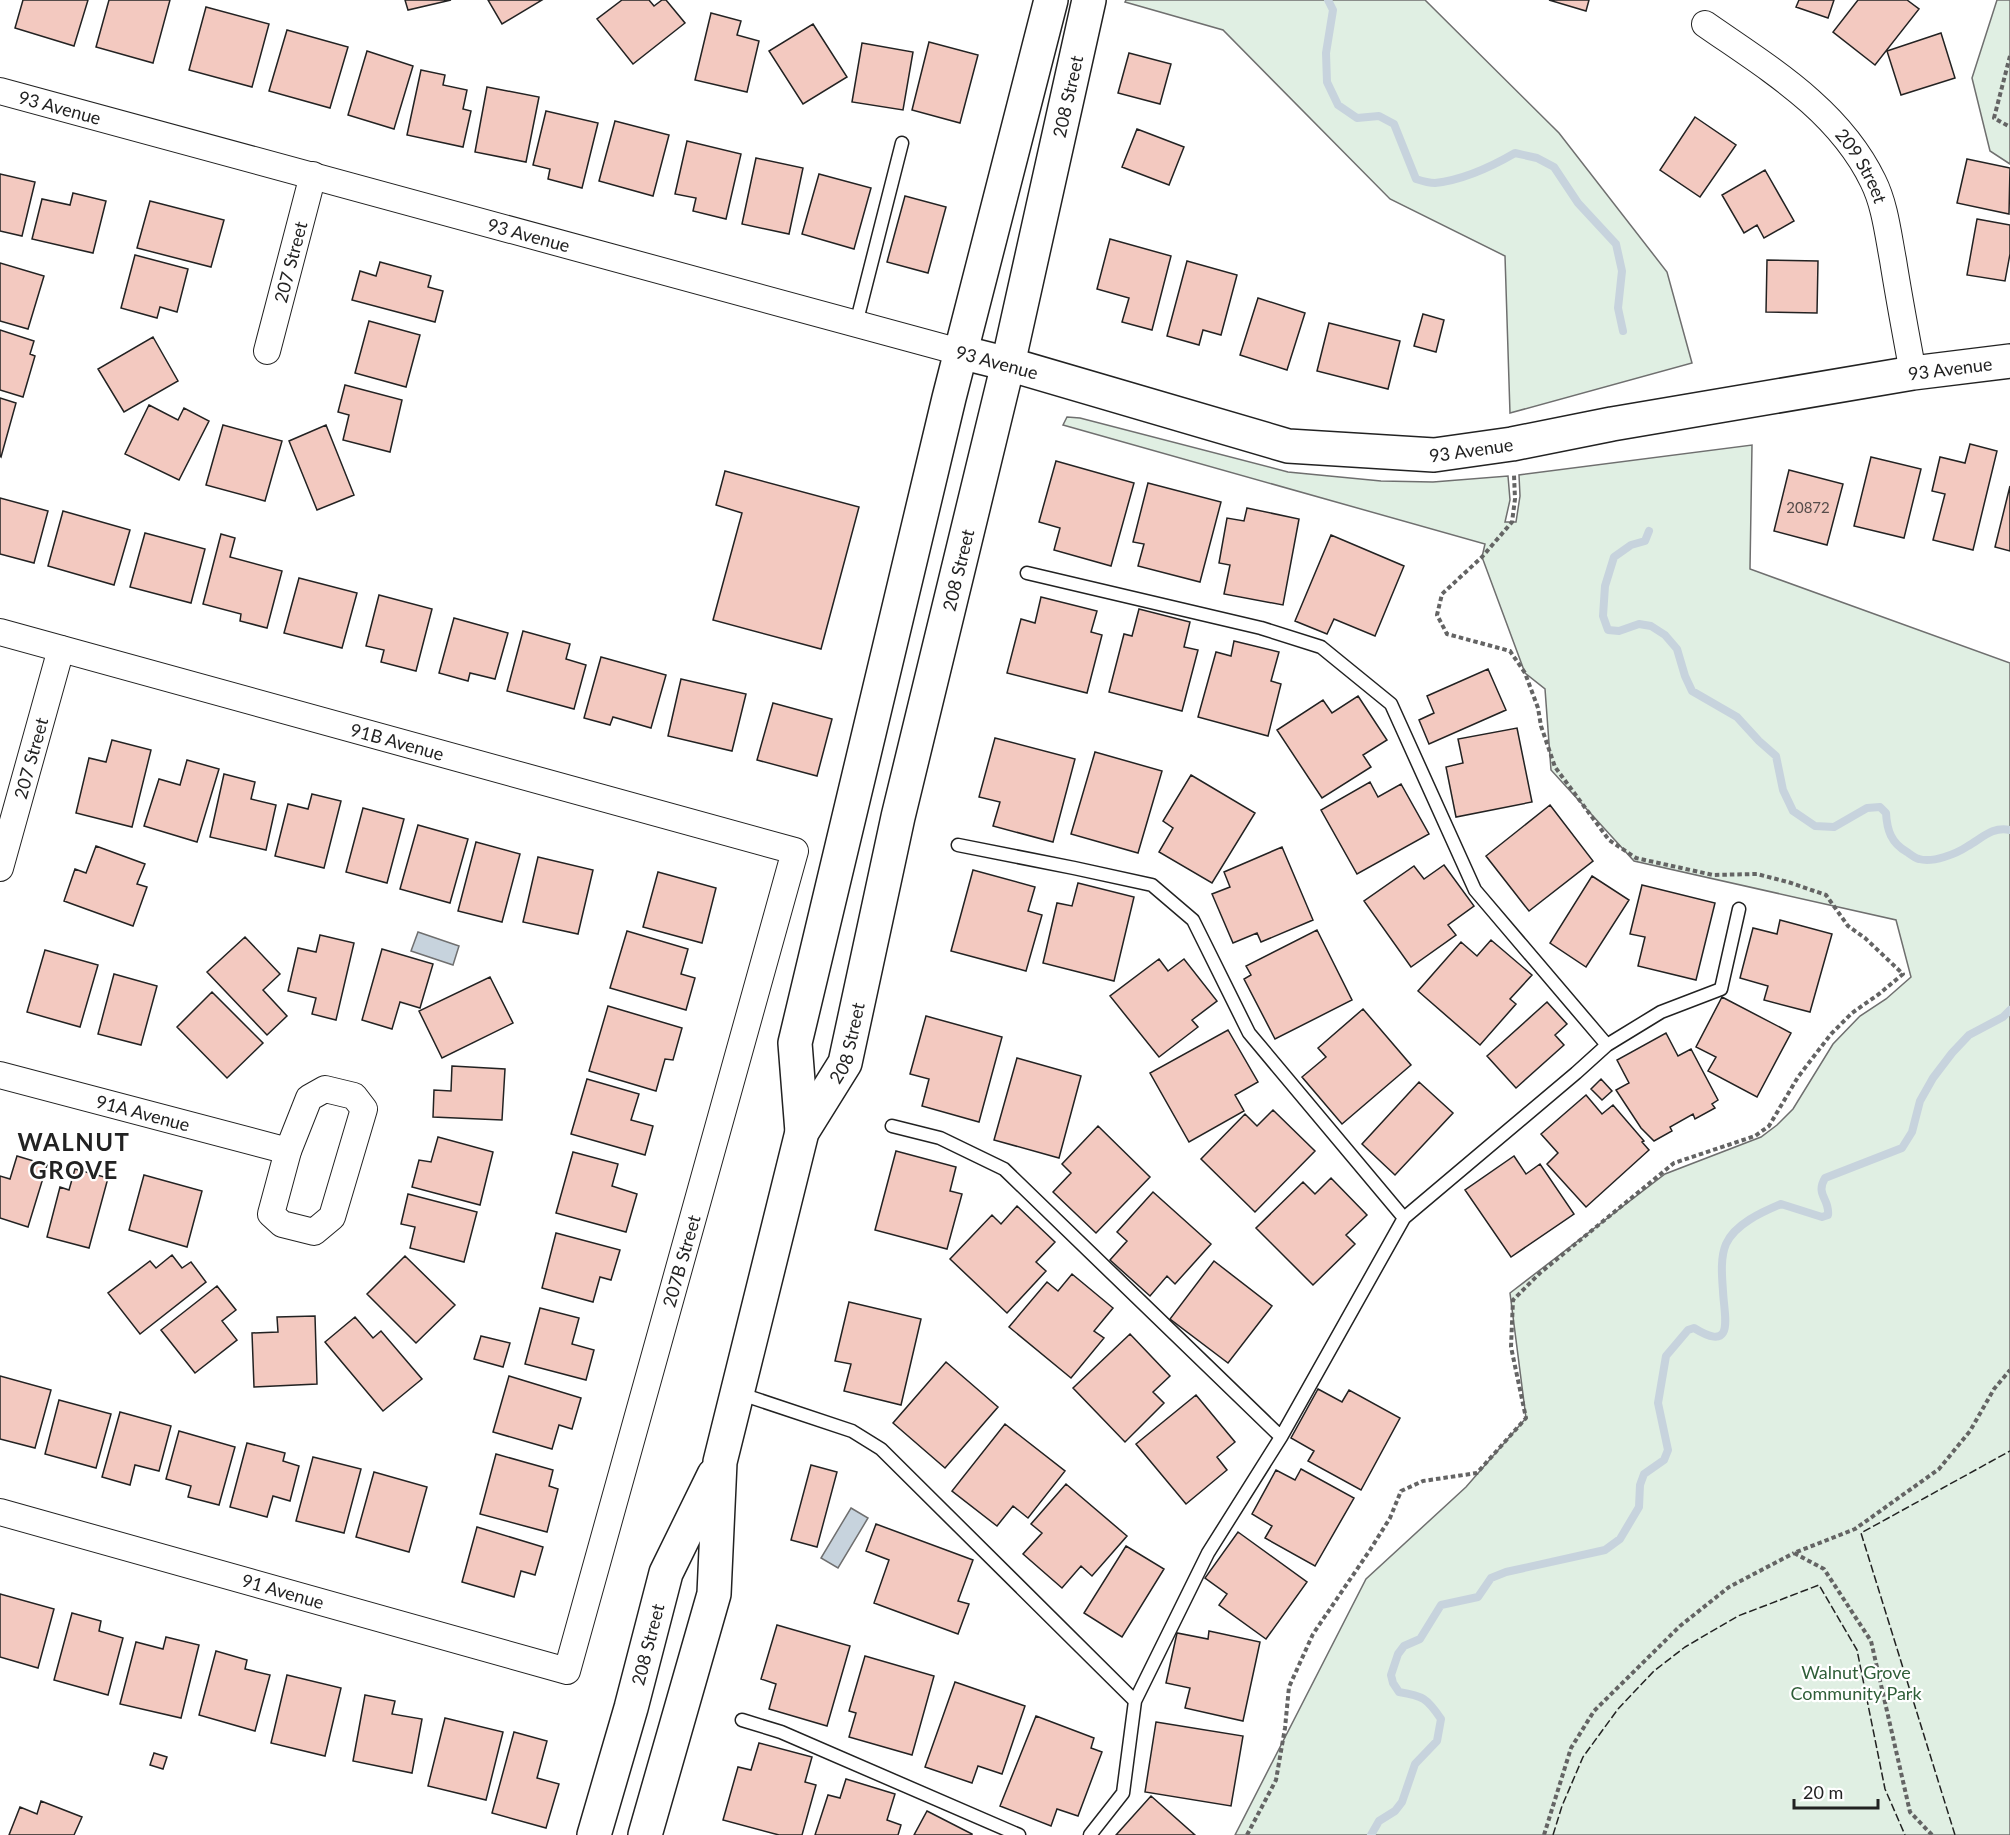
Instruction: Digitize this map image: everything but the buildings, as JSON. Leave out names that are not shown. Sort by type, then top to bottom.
[{"type":"main road","name":"208 Street","points":[[802,1132],[795,1043],[960,352],[1051,0]]},
{"type":"main road","name":"208 Street","points":[[645,1835],[714,1594],[720,1462],[802,1132],[845,1063],[898,817],[1008,364],[1089,0]]},
{"type":"main road","name":"93 Avenue","points":[[960,352],[1288,446],[1434,455],[1512,444],[1612,424],[1913,373],[2010,361]]},
{"type":"main road","name":"208 Street","points":[[594,1835],[631,1708],[666,1573],[720,1462]]},
{"type":"street","name":"209 Street","points":[[1705,24],[1804,95],[1828,117],[1854,148],[1874,182],[1886,219],[1913,373]]},
{"type":"street","name":"93 Avenue","points":[[0,91],[960,352]]},
{"type":"street","name":"207 Street","points":[[267,351],[313,175]]},
{"type":"street","name":"91B Avenue","points":[[0,632],[795,851]]},
{"type":"street","name":"207 Street","points":[[0,868],[61,648]]},
{"type":"street","name":"207B Street","points":[[567,1671],[795,851]]},
{"type":"street","name":"91A Avenue","points":[[0,1075],[288,1151]]},
{"type":"street","points":[[325,1089],[354,1096],[364,1109],[332,1217],[314,1232],[282,1224],[271,1214],[288,1151],[309,1098],[325,1089]]},
{"type":"street","name":"91 Avenue","points":[[0,1512],[567,1671]]},
{"type":"lane","points":[[856,324],[902,143]]},
{"type":"lane","points":[[1027,573],[1262,628],[1321,647],[1391,704],[1475,890],[1607,1045]]},
{"type":"lane","points":[[958,845],[1152,885],[1193,920],[1249,1033],[1404,1218]]},
{"type":"lane","points":[[1090,1835],[1123,1793],[1135,1701],[1208,1553],[1281,1437],[1404,1218],[1607,1045],[1661,1012],[1721,990],[1739,909]]},
{"type":"lane","points":[[892,1126],[940,1138],[1004,1169],[1281,1437]]},
{"type":"lane","points":[[737,1393],[852,1431],[881,1449],[1135,1701]]},
{"type":"lane","points":[[742,1720],[781,1732],[1019,1835]]},
{"type":"path","points":[[2010,56],[1994,118],[2010,127]]},
{"type":"path","points":[[1544,1835],[1571,1748],[1594,1711],[1680,1626],[1729,1587],[1794,1553],[1855,1529],[1939,1469],[1970,1431],[1994,1389],[2010,1370]]},
{"type":"path","points":[[1794,1553],[1824,1569],[1871,1641],[1910,1812],[1932,1835]]},
{"type":"green space","points":[[1126,0],[1425,0],[1559,133],[1667,272],[1692,363],[1510,413],[1505,256],[1390,199],[1223,30],[1125,2]]},
{"type":"green space","points":[[1997,0],[2010,0],[2010,164],[1990,151],[1972,78]]},
{"type":"green space","name":"Walnut Grove Community Park","points":[[1067,417],[1080,418],[1288,472],[1381,481],[1433,482],[1508,476],[1510,500],[1505,522],[1516,522],[1520,496],[1519,475],[1752,445],[1750,569],[2010,663],[2010,1835],[1235,1835],[1366,1579],[1466,1487],[1526,1418],[1510,1293],[1665,1174],[1761,1137],[1777,1125],[1793,1109],[1833,1044],[1860,1016],[1886,999],[1911,977],[1896,920],[1634,861],[1551,770],[1545,689],[1525,673],[1482,557],[1485,544],[1063,425]]},
{"type":"shaded area","points":[[418,932],[459,946],[453,965],[411,951]]},
{"type":"shaded area","points":[[851,1508],[868,1518],[838,1568],[821,1558]]},
{"type":"waterway","points":[[1328,0],[1333,10],[1326,53],[1327,82],[1338,105],[1357,118],[1379,116],[1394,124],[1416,179],[1435,183],[1456,179],[1487,168],[1515,153],[1537,158],[1554,167],[1578,203],[1616,244],[1622,271],[1618,308],[1623,331]]},
{"type":"waterway","points":[[1649,531],[1645,541],[1631,545],[1614,557],[1605,586],[1603,616],[1608,630],[1619,631],[1639,624],[1651,626],[1665,635],[1677,649],[1692,691],[1737,717],[1776,756],[1783,790],[1793,811],[1815,826],[1834,827],[1867,808],[1880,807],[1886,813],[1887,825],[1897,844],[1914,857],[1925,860],[1951,855],[1993,831],[2010,830]]},
{"type":"waterway","points":[[1371,1835],[1379,1821],[1395,1811],[1402,1802],[1415,1764],[1437,1741],[1441,1719],[1424,1699],[1399,1692],[1393,1683],[1391,1675],[1398,1654],[1404,1646],[1420,1639],[1441,1605],[1478,1597],[1491,1578],[1506,1572],[1605,1550],[1620,1539],[1639,1507],[1640,1485],[1644,1474],[1664,1460],[1668,1450],[1658,1403],[1666,1356],[1688,1330],[1694,1328],[1716,1337],[1725,1329],[1722,1261],[1724,1249],[1730,1237],[1742,1225],[1781,1204],[1822,1217],[1828,1215],[1822,1193],[1825,1178],[1902,1148],[1912,1132],[1920,1101],[1933,1078],[1952,1053],[1969,1035],[2003,1017],[2010,1010]]},
{"type":"fence","points":[[1955,1835],[1861,1533],[2010,1451]]},
{"type":"fence","points":[[1553,1835],[1562,1806],[1583,1757],[1618,1709],[1654,1671],[1685,1647],[1738,1616],[1819,1585],[1857,1650],[1885,1789],[1905,1835]]},
{"type":"district","name":"WALNUT GROVE","points":[[74,1155]]}]
